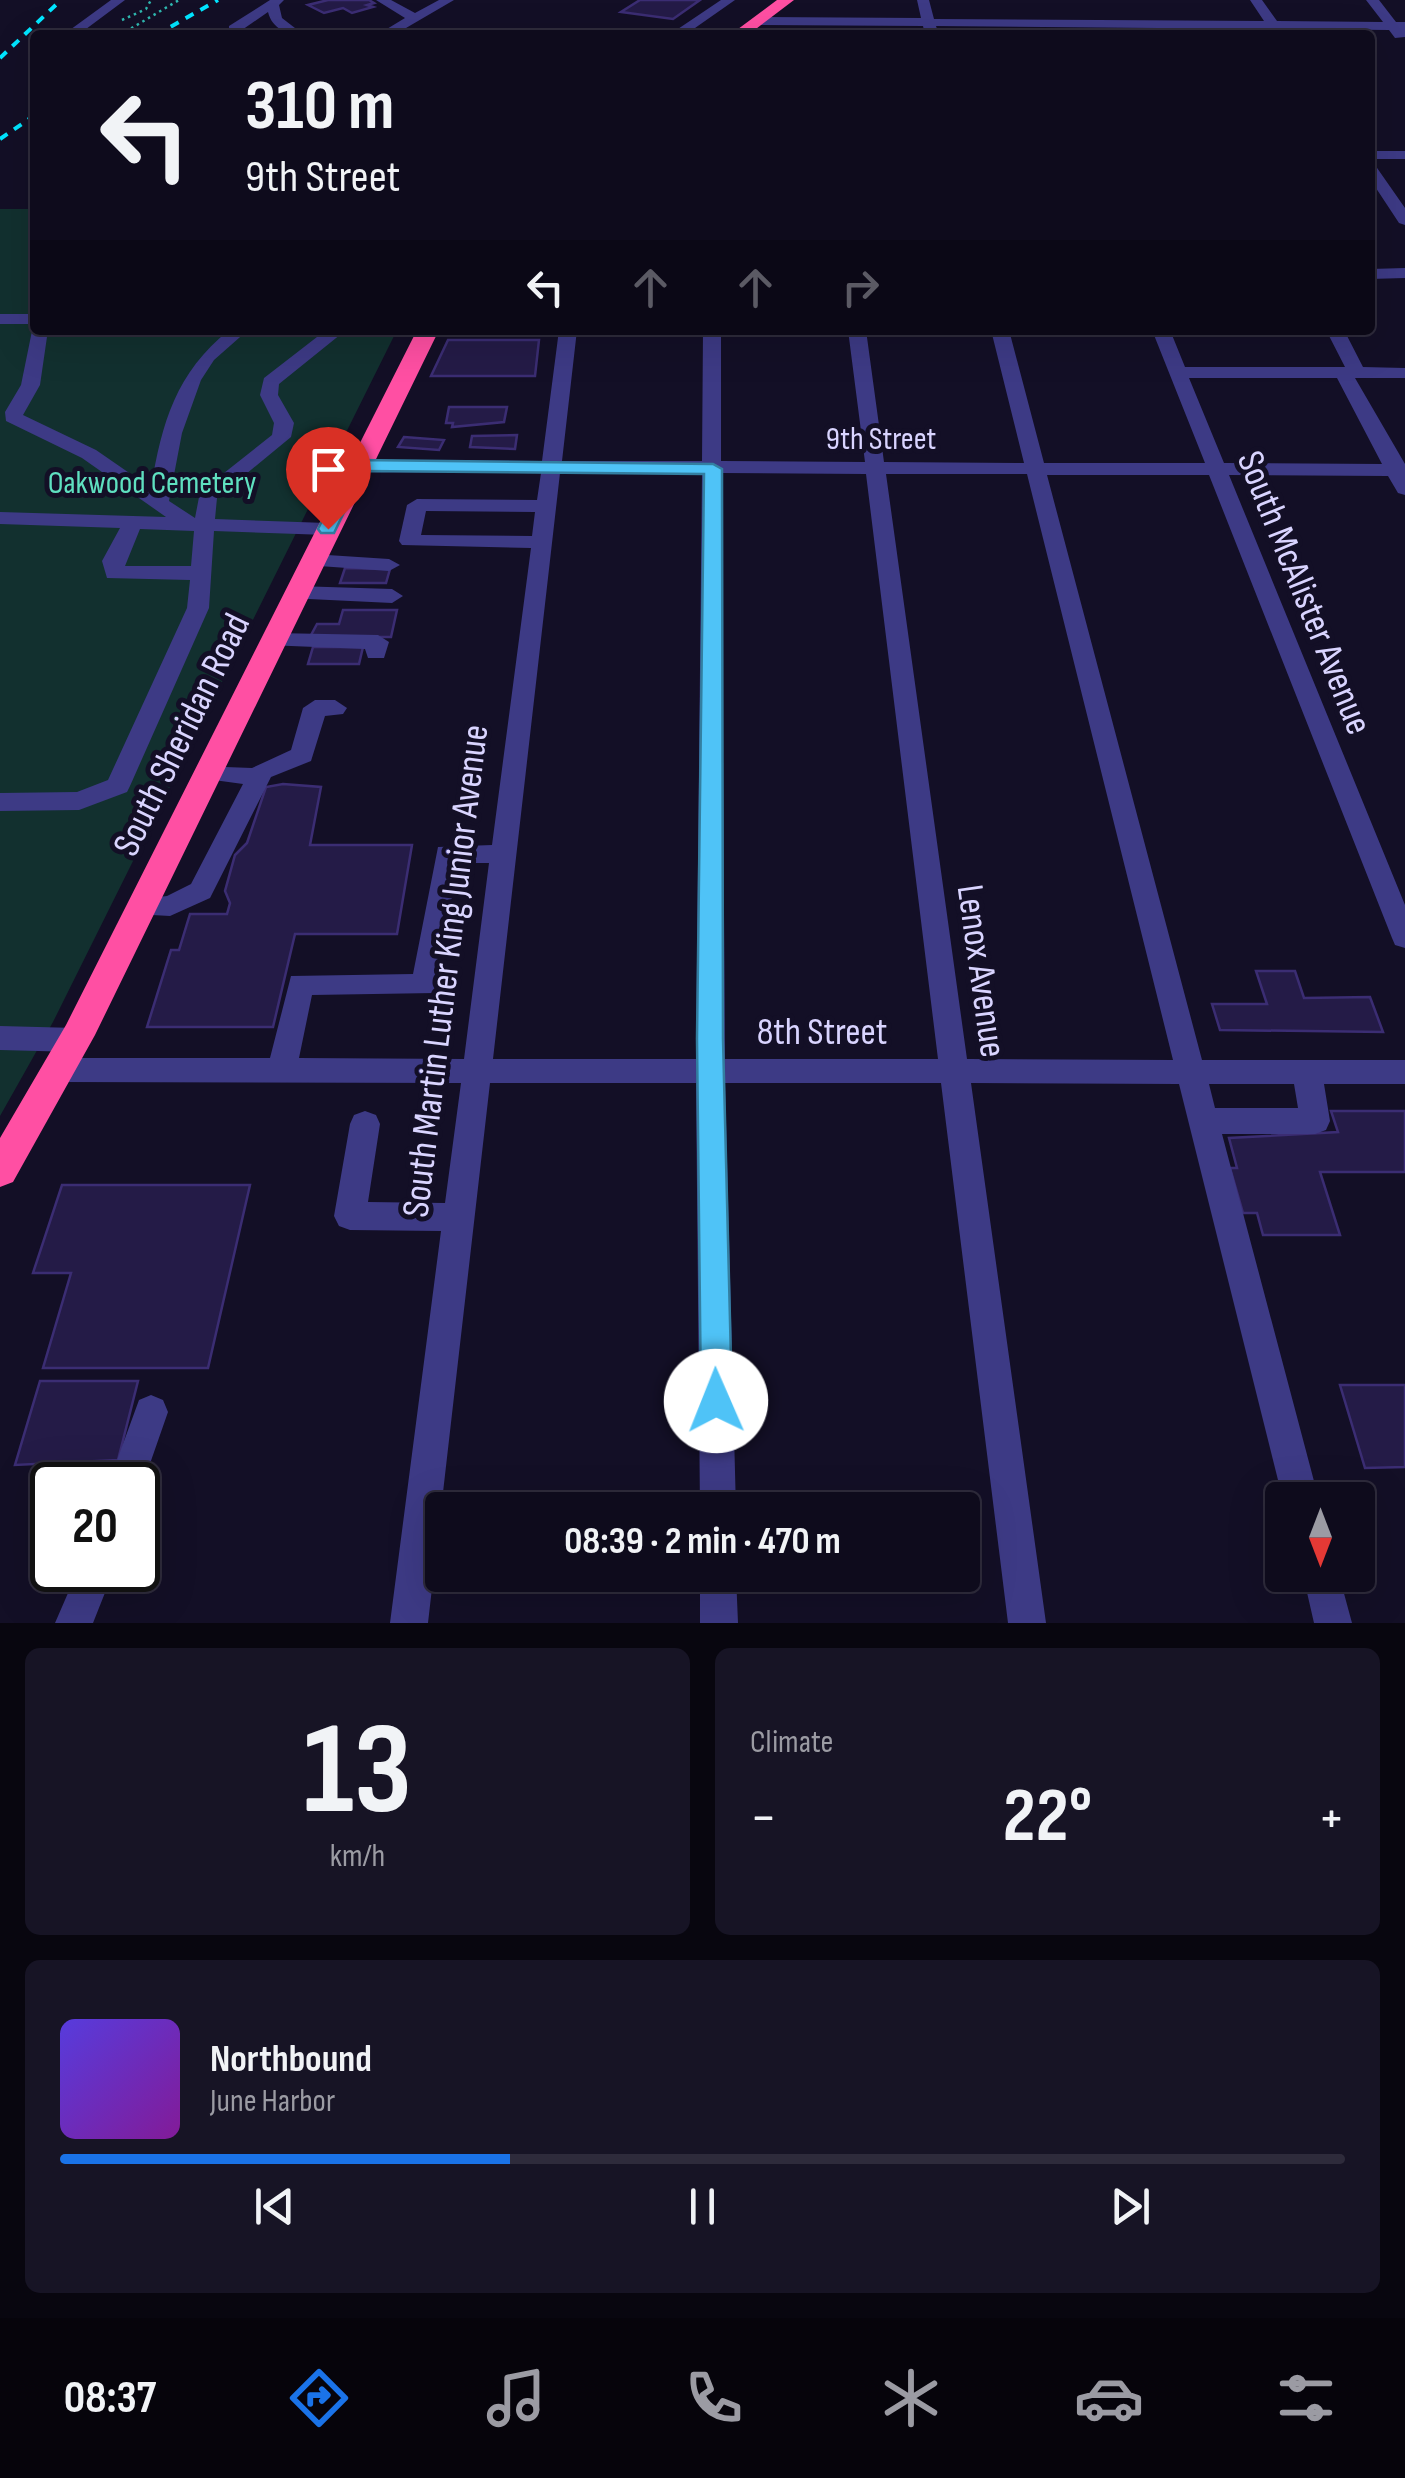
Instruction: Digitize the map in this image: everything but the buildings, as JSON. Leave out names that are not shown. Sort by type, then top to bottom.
[{"type":"highway","points":[[745,30],[786,0]]},
{"type":"highway","name":"South Sheridan Road","points":[[0,1172],[76,1040],[425,335]]},
{"type":"street","points":[[77,30],[119,0]]},
{"type":"street","points":[[382,0],[414,18]]},
{"type":"street","points":[[393,30],[448,0]]},
{"type":"street","points":[[683,30],[728,0]]},
{"type":"street","points":[[923,0],[931,30]]},
{"type":"street","points":[[1031,0],[1043,30]]},
{"type":"street","points":[[1256,0],[1277,30]]},
{"type":"street","points":[[1372,0],[1402,30]]},
{"type":"street","points":[[234,29],[275,2]]},
{"type":"street","points":[[275,2],[276,20],[290,30]]},
{"type":"street","points":[[1149,9],[1160,30]]},
{"type":"street","points":[[757,21],[819,30],[1277,30],[1369,26],[1402,30]]},
{"type":"street","points":[[1369,26],[1372,30]]},
{"type":"street","points":[[1375,34],[1380,40]]},
{"type":"street","points":[[1375,155],[1405,155]]},
{"type":"street","points":[[1375,175],[1403,213]]},
{"type":"street","points":[[1377,210],[1403,213]]},
{"type":"street","points":[[1375,274],[1405,274]]},
{"type":"street","points":[[0,319],[30,319]]},
{"type":"street","points":[[38,335],[30,360],[32,383],[15,406],[13,417],[90,454],[158,503],[197,525]]},
{"type":"street","points":[[158,503],[167,458],[196,371],[235,335]]},
{"type":"street","points":[[0,802],[79,801],[118,786],[198,608],[202,573],[197,525],[204,506],[213,489],[281,437],[284,423],[268,395],[270,382],[331,335]]},
{"type":"street","name":"South Martin Luther King Junior Avenue","points":[[409,1623],[567,335]]},
{"type":"street","points":[[712,335],[712,1072],[718,1492]]},
{"type":"street","name":"Lenox Avenue","points":[[858,335],[1027,1623]]},
{"type":"street","points":[[1001,335],[1297,1482]]},
{"type":"street","name":"South McAlister Avenue","points":[[1163,335],[1405,938]]},
{"type":"street","points":[[1337,335],[1350,374],[1400,470],[1405,489]]},
{"type":"street","points":[[1178,372],[1405,373]]},
{"type":"street","name":"9th Street","points":[[358,466],[1400,470]]},
{"type":"street","points":[[542,542],[409,541],[418,506],[547,506]]},
{"type":"street","points":[[0,518],[328,529]]},
{"type":"street","points":[[133,523],[113,560],[115,573],[202,573]]},
{"type":"street","points":[[312,560],[389,565]]},
{"type":"street","points":[[296,593],[392,596]]},
{"type":"street","points":[[274,640],[378,642],[376,653]]},
{"type":"street","points":[[143,907],[170,906],[201,891],[262,772],[302,755],[316,708],[335,708]]},
{"type":"street","points":[[208,772],[259,777]]},
{"type":"street","points":[[282,1071],[301,984],[425,985],[446,854],[504,854]]},
{"type":"street","points":[[0,1038],[76,1040]]},
{"type":"street","name":"8th Street","points":[[59,1070],[1405,1072]]},
{"type":"street","points":[[1204,1121],[1314,1121],[1308,1072]]},
{"type":"street","points":[[365,1124],[350,1216],[458,1217]]},
{"type":"street","points":[[134,1462],[151,1412]]},
{"type":"street","points":[[74,1623],[87,1592]]},
{"type":"street","points":[[718,1592],[719,1623]]},
{"type":"street","points":[[1325,1592],[1333,1623]]},
{"type":"path","points":[[117,22],[140,13],[151,0]]},
{"type":"path","points":[[128,30],[179,0]]},
{"type":"green space","name":"Oakwood Cemetery","points":[[0,209],[30,209],[30,335],[395,335],[53,1022],[0,1116]]},
{"type":"railway","points":[[0,58],[61,0]]},
{"type":"railway","points":[[165,30],[218,0]]},
{"type":"railway","points":[[0,139],[30,118]]},
{"type":"route","points":[[328,529],[358,466],[713,469],[710,1039],[716,1401]]}]
